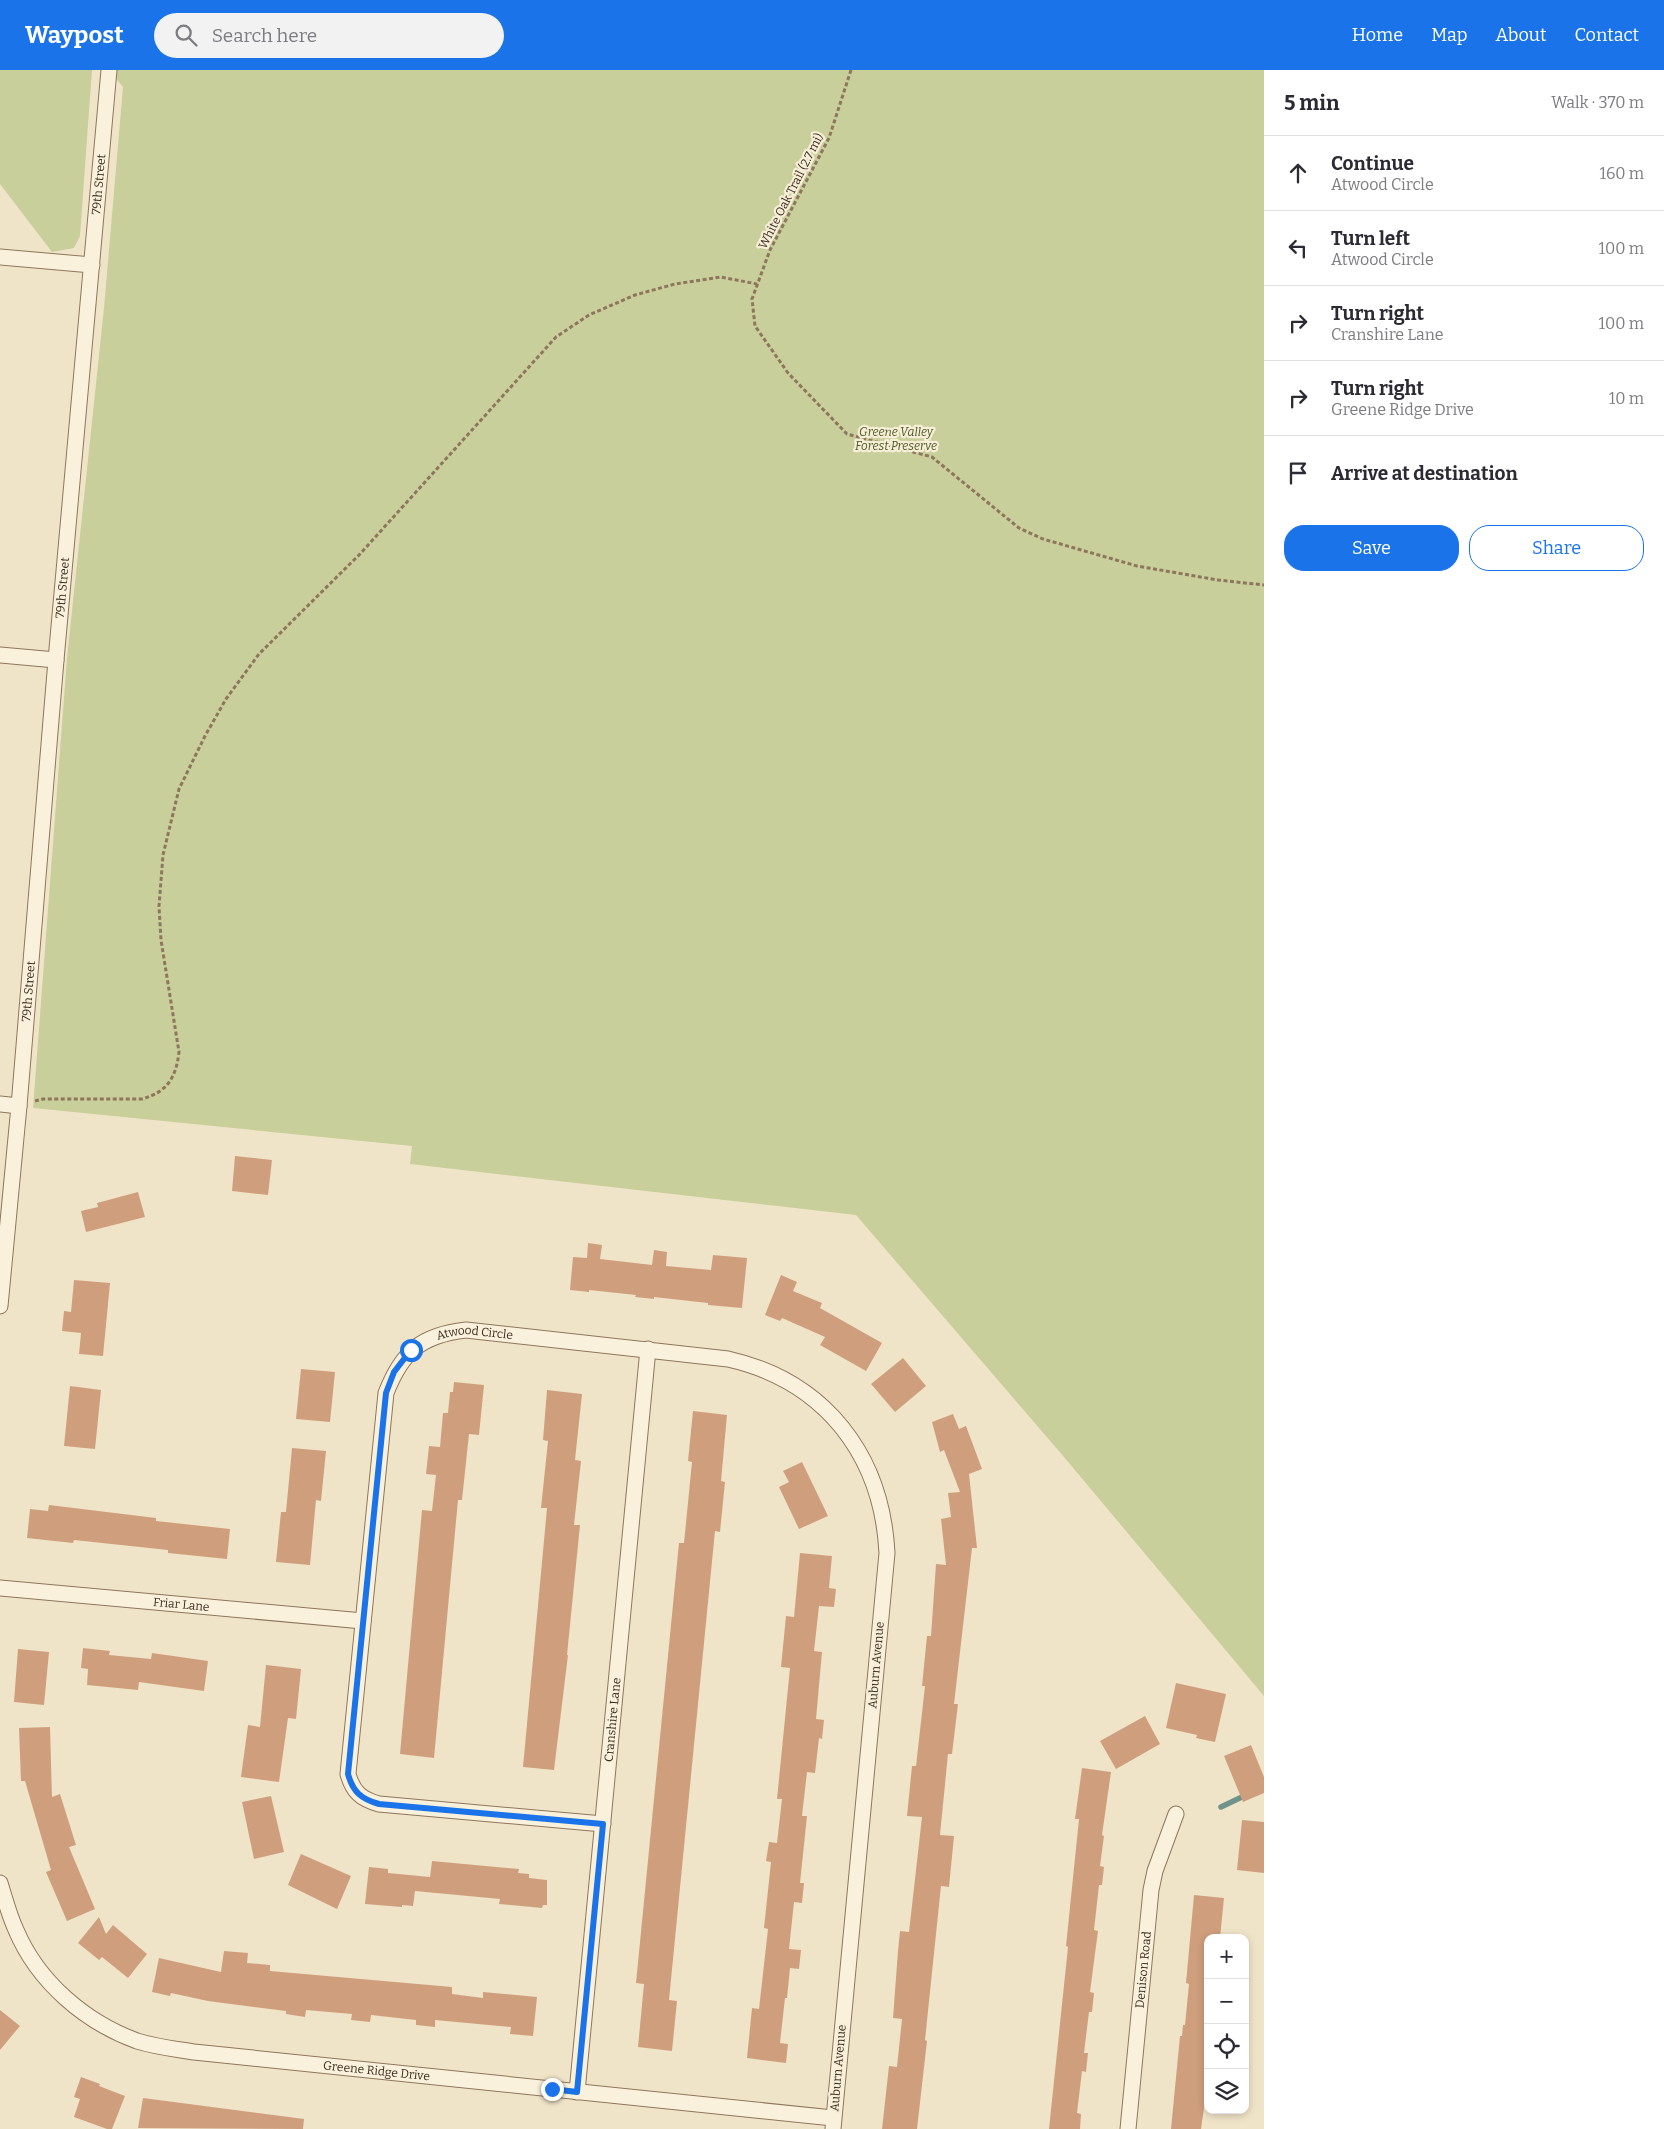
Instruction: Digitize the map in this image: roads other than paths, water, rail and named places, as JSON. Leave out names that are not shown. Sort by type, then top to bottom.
[{"type":"street","name":"79th Street","points":[[19,1106],[56,660],[109,70]]},
{"type":"street","points":[[0,257],[92,265]]},
{"type":"street","points":[[0,655],[56,660]]},
{"type":"street","points":[[0,1104],[19,1106],[0,1306]]},
{"type":"street","name":"Atwood Circle","points":[[603,1824],[379,1804],[366,1800],[357,1794],[352,1787],[348,1774],[386,1393],[394,1372],[411,1350],[438,1335],[466,1330],[648,1349]]},
{"type":"street","name":"Cranshire Lane","points":[[577,2092],[648,1349]]},
{"type":"street","name":"Auburn Avenue","points":[[648,1349],[738,1361],[770,1371],[793,1384],[829,1411],[857,1447],[876,1487],[884,1517],[887,1553],[833,2124]]},
{"type":"street","name":"Friar Lane","points":[[0,1588],[363,1621]]},
{"type":"street","name":"Denison Road","points":[[1128,2129],[1151,1890],[1155,1870],[1176,1814]]},
{"type":"street","name":"Greene Ridge Drive","points":[[0,1883],[16,1931],[42,1974],[60,1994],[85,2014],[110,2029],[140,2041],[194,2052],[577,2092],[833,2124]]},
{"type":"waterway","points":[[1221,1807],[1246,1795]]},
{"type":"park label","name":"Greene Valley Forest Preserve","points":[[896,439]]}]
